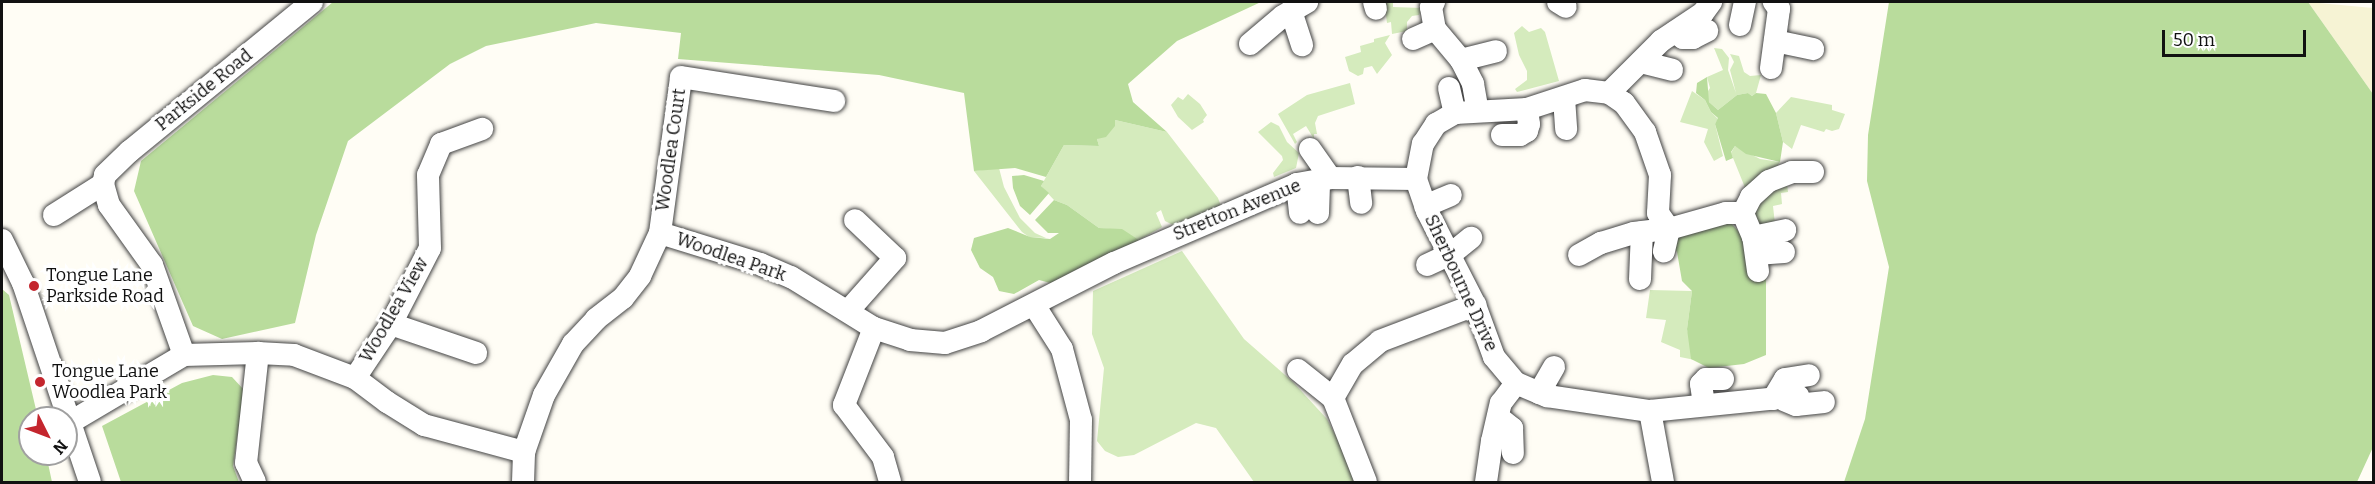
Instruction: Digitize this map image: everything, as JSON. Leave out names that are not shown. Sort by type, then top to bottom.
[{"type":"street","name":"Parkside Road","points":[[54,215],[103,184],[105,175],[112,166],[312,2]]},
{"type":"street","points":[[1434,2],[1431,7],[1436,29],[1461,60],[1473,84],[1478,111]]},
{"type":"street","points":[[1609,93],[1675,32],[1703,13],[1711,2]]},
{"type":"street","points":[[1740,25],[1745,2]]},
{"type":"street","points":[[1771,68],[1778,2]]},
{"type":"street","points":[[1250,44],[1299,6]]},
{"type":"street","points":[[1299,6],[1302,45]]},
{"type":"street","points":[[1413,39],[1436,29]]},
{"type":"street","points":[[1675,32],[1683,38],[1693,38],[1707,31]]},
{"type":"street","points":[[1775,41],[1813,49]]},
{"type":"street","points":[[1461,60],[1496,51]]},
{"type":"street","points":[[1641,62],[1672,70]]},
{"type":"street","name":"Woodlea Court","points":[[660,233],[681,77],[834,101]]},
{"type":"street","points":[[1449,88],[1455,113]]},
{"type":"street","points":[[1416,179],[1423,144],[1436,124],[1455,113],[1527,109],[1585,90],[1609,93],[1624,103],[1645,132],[1658,139],[1660,176],[1658,213],[1666,240]]},
{"type":"street","points":[[1564,98],[1566,129]]},
{"type":"street","points":[[1503,135],[1520,135],[1527,130],[1529,124],[1527,109]]},
{"type":"street","name":"Woodlea View","points":[[356,378],[391,324],[430,248],[428,176],[441,144],[482,129]]},
{"type":"street","points":[[1309,213],[1316,180],[1310,149]]},
{"type":"street","points":[[1785,241],[1755,254],[1743,213],[1751,197],[1786,166],[1792,172],[1813,172]]},
{"type":"street","points":[[1358,177],[1361,203]]},
{"type":"street","name":"Stretton Avenue","points":[[1034,305],[1114,263],[1316,180],[1358,177],[1416,179]]},
{"type":"street","name":"Sherbourne Drive","points":[[1416,179],[1425,206],[1475,305],[1494,357],[1516,383],[1539,393],[1650,411],[1784,398],[1796,405],[1824,402]]},
{"type":"street","points":[[103,184],[109,205],[152,265],[184,355]]},
{"type":"street","points":[[1425,206],[1451,195]]},
{"type":"street","points":[[1579,255],[1600,243],[1642,232],[1666,240],[1726,213],[1743,213]]},
{"type":"street","points":[[848,311],[895,258],[855,220]]},
{"type":"street","points":[[1640,279],[1642,232]]},
{"type":"street","name":"Woodlea Park","points":[[523,483],[524,452],[544,394],[573,344],[630,289],[640,276],[660,233],[781,272],[819,292],[874,328],[910,340],[945,343],[981,331],[1034,305]]},
{"type":"street","points":[[1427,265],[1451,254],[1471,238]]},
{"type":"street","points":[[2,240],[23,283],[63,406]]},
{"type":"street","points":[[1034,305],[1062,349],[1081,420],[1080,483]]},
{"type":"street","points":[[1333,398],[1353,364],[1380,341],[1475,305]]},
{"type":"street","points":[[391,324],[476,353]]},
{"type":"street","points":[[874,328],[844,405],[883,457],[890,483]]},
{"type":"street","points":[[255,483],[246,463],[258,353]]},
{"type":"street","points":[[78,418],[184,355],[258,353],[294,355],[356,378],[387,402],[424,425],[524,452]]},
{"type":"street","points":[[1539,393],[1554,367]]},
{"type":"street","points":[[1298,370],[1333,398],[1366,483]]},
{"type":"street","points":[[1784,398],[1785,379],[1809,375]]},
{"type":"street","points":[[1704,405],[1701,384],[1706,379],[1723,379]]},
{"type":"street","points":[[1486,483],[1501,403],[1516,383]]},
{"type":"street","points":[[1650,411],[1663,483]]},
{"type":"street","points":[[1498,417],[1512,428],[1513,453]]},
{"type":"street","points":[[78,449],[90,483]]},
{"type":"shaded area","points":[[2308,2],[2373,8],[2373,94]]},
{"type":"green space","points":[[333,2],[1261,2],[1177,41],[1128,84],[1133,102],[1167,132],[1115,120],[1115,126],[1106,137],[1097,139],[1099,146],[1064,145],[1046,177],[1015,168],[974,171],[964,93],[879,75],[678,59],[681,33],[596,23],[486,46],[450,64],[348,141],[316,235],[295,323],[222,339],[193,326],[134,191],[141,161]]},
{"type":"green space","points":[[1379,2],[1393,2],[1393,7],[1422,8],[1419,15],[1412,16],[1407,22],[1407,31],[1392,34],[1391,22],[1387,23],[1385,8]]},
{"type":"green space","points":[[1889,2],[2308,2],[2373,94],[2374,445],[2357,482],[1844,482],[1865,419],[1889,267],[1867,181],[1868,135]]},
{"type":"green space","points":[[1522,26],[1529,32],[1541,28],[1545,32],[1559,81],[1517,92],[1515,89],[1527,80],[1527,71],[1519,55],[1514,33]]},
{"type":"green space","points":[[1390,35],[1385,43],[1392,55],[1377,74],[1372,66],[1364,68],[1363,74],[1358,76],[1349,71],[1345,57],[1361,52],[1360,46],[1374,42],[1374,39]]},
{"type":"green space","points":[[1714,48],[1722,49],[1729,58],[1728,70],[1736,93],[1730,70],[1734,62],[1730,54],[1739,56],[1744,72],[1750,76],[1761,75],[1756,93],[1752,96],[1748,93],[1737,95],[1718,110],[1709,102],[1706,94],[1710,88],[1707,77],[1723,70]]},
{"type":"green space","points":[[1707,77],[1709,102],[1718,110],[1737,95],[1766,94],[1776,113],[1783,142],[1780,162],[1746,154],[1735,146],[1731,152],[1733,158],[1726,161],[1715,124],[1718,118],[1711,112],[1705,100],[1696,93],[1697,83]]},
{"type":"green space","points":[[1350,83],[1355,104],[1318,116],[1315,123],[1317,134],[1314,134],[1314,139],[1306,126],[1293,134],[1297,142],[1295,144],[1278,114],[1307,95]]},
{"type":"green space","points":[[1692,91],[1705,100],[1711,112],[1718,119],[1715,124],[1723,156],[1714,161],[1704,142],[1708,129],[1680,122]]},
{"type":"green space","points":[[1188,94],[1200,104],[1207,115],[1204,122],[1192,130],[1178,117],[1171,105],[1178,97],[1183,100]]},
{"type":"green space","points":[[1791,97],[1832,105],[1832,110],[1845,114],[1839,129],[1832,131],[1826,129],[1824,132],[1801,125],[1792,149],[1783,142],[1776,113]]},
{"type":"green space","points":[[1115,120],[1167,132],[1218,198],[1222,209],[1173,225],[1165,221],[1161,210],[1156,213],[1162,227],[1139,240],[1121,230],[1099,228],[1067,205],[1054,200],[1041,186],[1064,145],[1099,146],[1097,139]]},
{"type":"green space","points":[[1271,122],[1279,126],[1287,142],[1299,153],[1296,168],[1274,177],[1273,173],[1283,160],[1282,156],[1258,132]]},
{"type":"green space","points":[[1735,146],[1760,159],[1780,162],[1774,171],[1746,190],[1731,153]]},
{"type":"green space","points":[[999,168],[1004,187],[1020,218],[1035,233],[1046,238],[1029,237],[1022,232],[974,171]]},
{"type":"green space","points":[[1024,175],[1044,181],[1041,186],[1049,193],[1030,215],[1020,206],[1013,188],[1012,176]]},
{"type":"green space","points":[[1787,184],[1788,192],[1781,193],[1782,204],[1773,206],[1775,224],[1761,225],[1752,219],[1762,192]]},
{"type":"green space","points":[[1054,200],[1067,205],[1099,228],[1122,229],[1139,240],[1115,257],[1054,284],[1039,280],[1014,294],[999,291],[993,277],[980,268],[971,250],[974,238],[1008,228],[1030,237],[1050,239],[1059,233],[1048,233],[1035,220]]},
{"type":"green space","points":[[1727,219],[1743,236],[1766,272],[1766,355],[1744,364],[1709,368],[1691,359],[1687,329],[1692,291],[1682,281],[1677,252],[1671,245],[1679,232]]},
{"type":"green space","points":[[1182,251],[1244,339],[1293,382],[1327,419],[1349,462],[1355,482],[1254,482],[1216,428],[1196,423],[1134,455],[1118,457],[1105,451],[1097,441],[1104,368],[1092,334],[1093,291]]},
{"type":"green space","points":[[2,289],[9,295],[35,406],[18,406],[18,466],[49,466],[52,482],[2,482]]},
{"type":"green space","points":[[1650,290],[1692,291],[1687,329],[1695,360],[1680,357],[1680,350],[1661,342],[1666,320],[1646,318]]},
{"type":"green space","points":[[213,375],[232,377],[244,390],[233,466],[239,482],[121,482],[102,426],[182,383]]},
{"type":"place","name":"Tongue Lane Parkside Road","points":[[34,286]]},
{"type":"place","name":"Tongue Lane Woodlea Park","points":[[40,382]]}]
